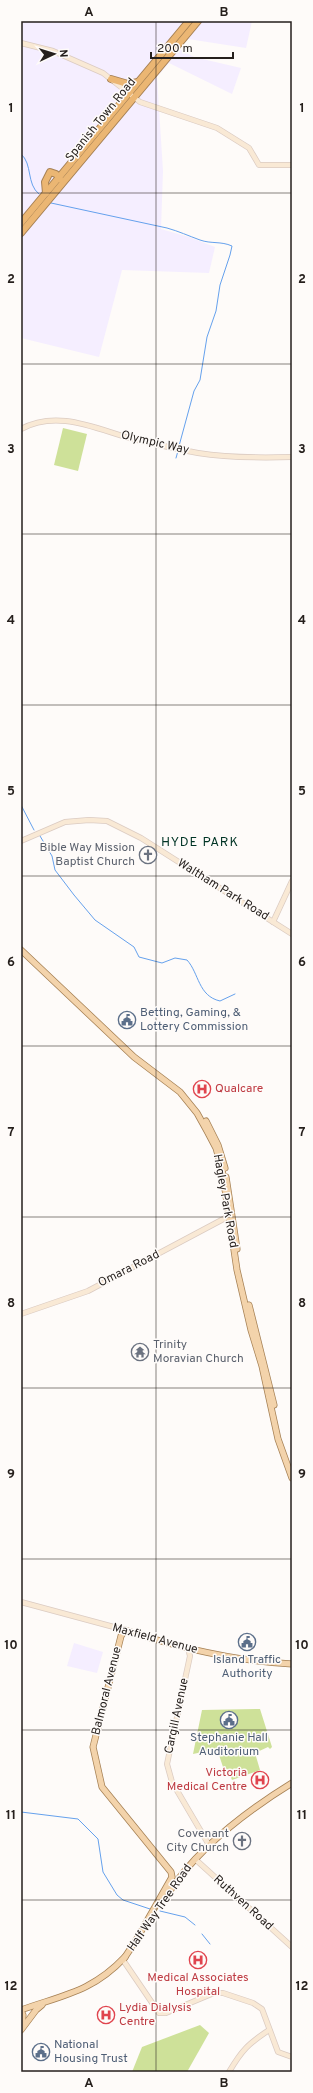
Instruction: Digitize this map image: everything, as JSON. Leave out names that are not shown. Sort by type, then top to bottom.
[{"type":"highway","name":"Spanish Town Road","points":[[21,233],[62,184],[131,96],[139,82],[189,21]]},
{"type":"highway","points":[[175,38],[193,21]]},
{"type":"highway","name":"Spanish Town Road","points":[[21,223],[59,177],[198,21]]},
{"type":"highway","points":[[111,79],[128,84],[139,82]]},
{"type":"highway","points":[[46,193],[44,188],[47,176],[53,171],[59,177],[62,184]]},
{"type":"main road","name":"Hagley Park Road","points":[[21,945],[112,1033],[176,1086],[200,1111],[222,1154],[237,1270],[251,1330],[262,1366],[278,1439],[292,1478]]},
{"type":"main road","name":"Hagley Park Road","points":[[21,950],[134,1057],[180,1092],[197,1113],[218,1154],[244,1288],[267,1371],[282,1439],[292,1466]]},
{"type":"main road","name":"Maxfield Avenue","points":[[125,1630],[188,1648],[262,1662],[292,1664]]},
{"type":"main road","name":"Balmoral Avenue","points":[[125,1630],[119,1639],[93,1747],[102,1787],[171,1872]]},
{"type":"main road","name":"Half Way Tree Road","points":[[21,2011],[77,1992],[90,1986],[123,1960],[140,1940],[165,1897],[186,1868],[209,1845],[246,1814],[292,1783]]},
{"type":"main road","points":[[171,1872],[177,1873],[186,1868]]},
{"type":"main road","name":"Half Way Tree Road","points":[[123,1960],[171,1882],[171,1872]]},
{"type":"main road","points":[[21,2030],[36,2010],[44,2003]]},
{"type":"main road","points":[[21,2011],[23,2015],[21,2030]]},
{"type":"street","points":[[21,43],[57,52],[111,79],[140,102],[217,128],[249,148],[258,165],[292,165]]},
{"type":"street","name":"Olympic Way","points":[[21,429],[45,420],[61,420],[74,422],[133,439],[199,453],[236,458],[292,457]]},
{"type":"street","name":"Waltham Park Road","points":[[21,841],[65,822],[89,820],[107,821],[141,838],[292,934]]},
{"type":"street","points":[[274,922],[292,881]]},
{"type":"street","name":"Omara Road","points":[[21,1314],[88,1291],[230,1215]]},
{"type":"street","name":"Maxfield Avenue","points":[[22,1602],[125,1630]]},
{"type":"street","name":"Cargill Avenue","points":[[188,1648],[190,1656],[167,1764],[172,1782],[209,1845]]},
{"type":"street","name":"Ruthven Road","points":[[195,1859],[292,1947]]},
{"type":"street","points":[[123,1960],[159,2013],[166,2013],[219,1992],[253,2003],[260,2008],[278,2052],[292,2057]]},
{"type":"street","points":[[229,2072],[240,2052],[248,2044],[269,2030]]},
{"type":"shaded area","points":[[21,21],[252,21],[246,48],[188,39],[179,49],[194,57],[241,68],[232,94],[169,63],[157,77],[163,171],[161,229],[189,237],[215,247],[209,273],[122,270],[99,357],[21,338]]},
{"type":"shaded area","points":[[74,1643],[103,1652],[97,1673],[67,1666]]},
{"type":"green space","points":[[63,428],[87,434],[78,471],[54,465]]},
{"type":"green space","points":[[260,1709],[272,1747],[270,1749],[268,1747],[255,1753],[260,1770],[232,1780],[230,1775],[226,1776],[217,1749],[193,1754],[202,1710]]},
{"type":"green space","points":[[200,2025],[209,2033],[187,2072],[132,2072],[142,2047]]},
{"type":"waterway","points":[[21,154],[27,163],[32,185],[39,194]]},
{"type":"waterway","points":[[51,203],[167,228],[204,241],[232,246],[220,285],[216,311],[207,337],[200,380],[194,391],[179,446]]},
{"type":"waterway","points":[[176,458],[178,451]]},
{"type":"waterway","points":[[21,805],[34,830]]},
{"type":"waterway","points":[[40,836],[52,856],[55,870],[74,895],[95,920],[134,947],[139,957],[162,963],[175,958],[187,960],[207,994],[220,1001],[235,994]]},
{"type":"waterway","points":[[21,1812],[78,1819],[98,1839],[103,1872],[117,1895],[123,1900],[150,1909]]},
{"type":"waterway","points":[[160,1911],[185,1917],[195,1925]]},
{"type":"waterway","points":[[202,1934],[210,1944]]},
{"type":"place","name":"Bible Way Mission Baptist Church","points":[[148,855]]},
{"type":"place","name":"Betting, Gaming, & Lottery Commission","points":[[127,1020]]},
{"type":"place","name":"Qualcare","points":[[202,1089]]},
{"type":"place","name":"Trinity Moravian Church","points":[[140,1352]]},
{"type":"place","name":"Island Traffic Authority","points":[[247,1642]]},
{"type":"place","name":"Stephanie Hall Auditorium","points":[[229,1720]]},
{"type":"place","name":"Victoria Medical Centre","points":[[260,1780]]},
{"type":"place","name":"Covenant City Church","points":[[242,1841]]},
{"type":"place","name":"Medical Associates Hospital","points":[[198,1960]]},
{"type":"place","name":"Lydia Dialysis Centre","points":[[106,2015]]},
{"type":"place","name":"National Housing Trust","points":[[41,2052]]},
{"type":"district","name":"HYDE PARK","points":[[200,843]]}]
